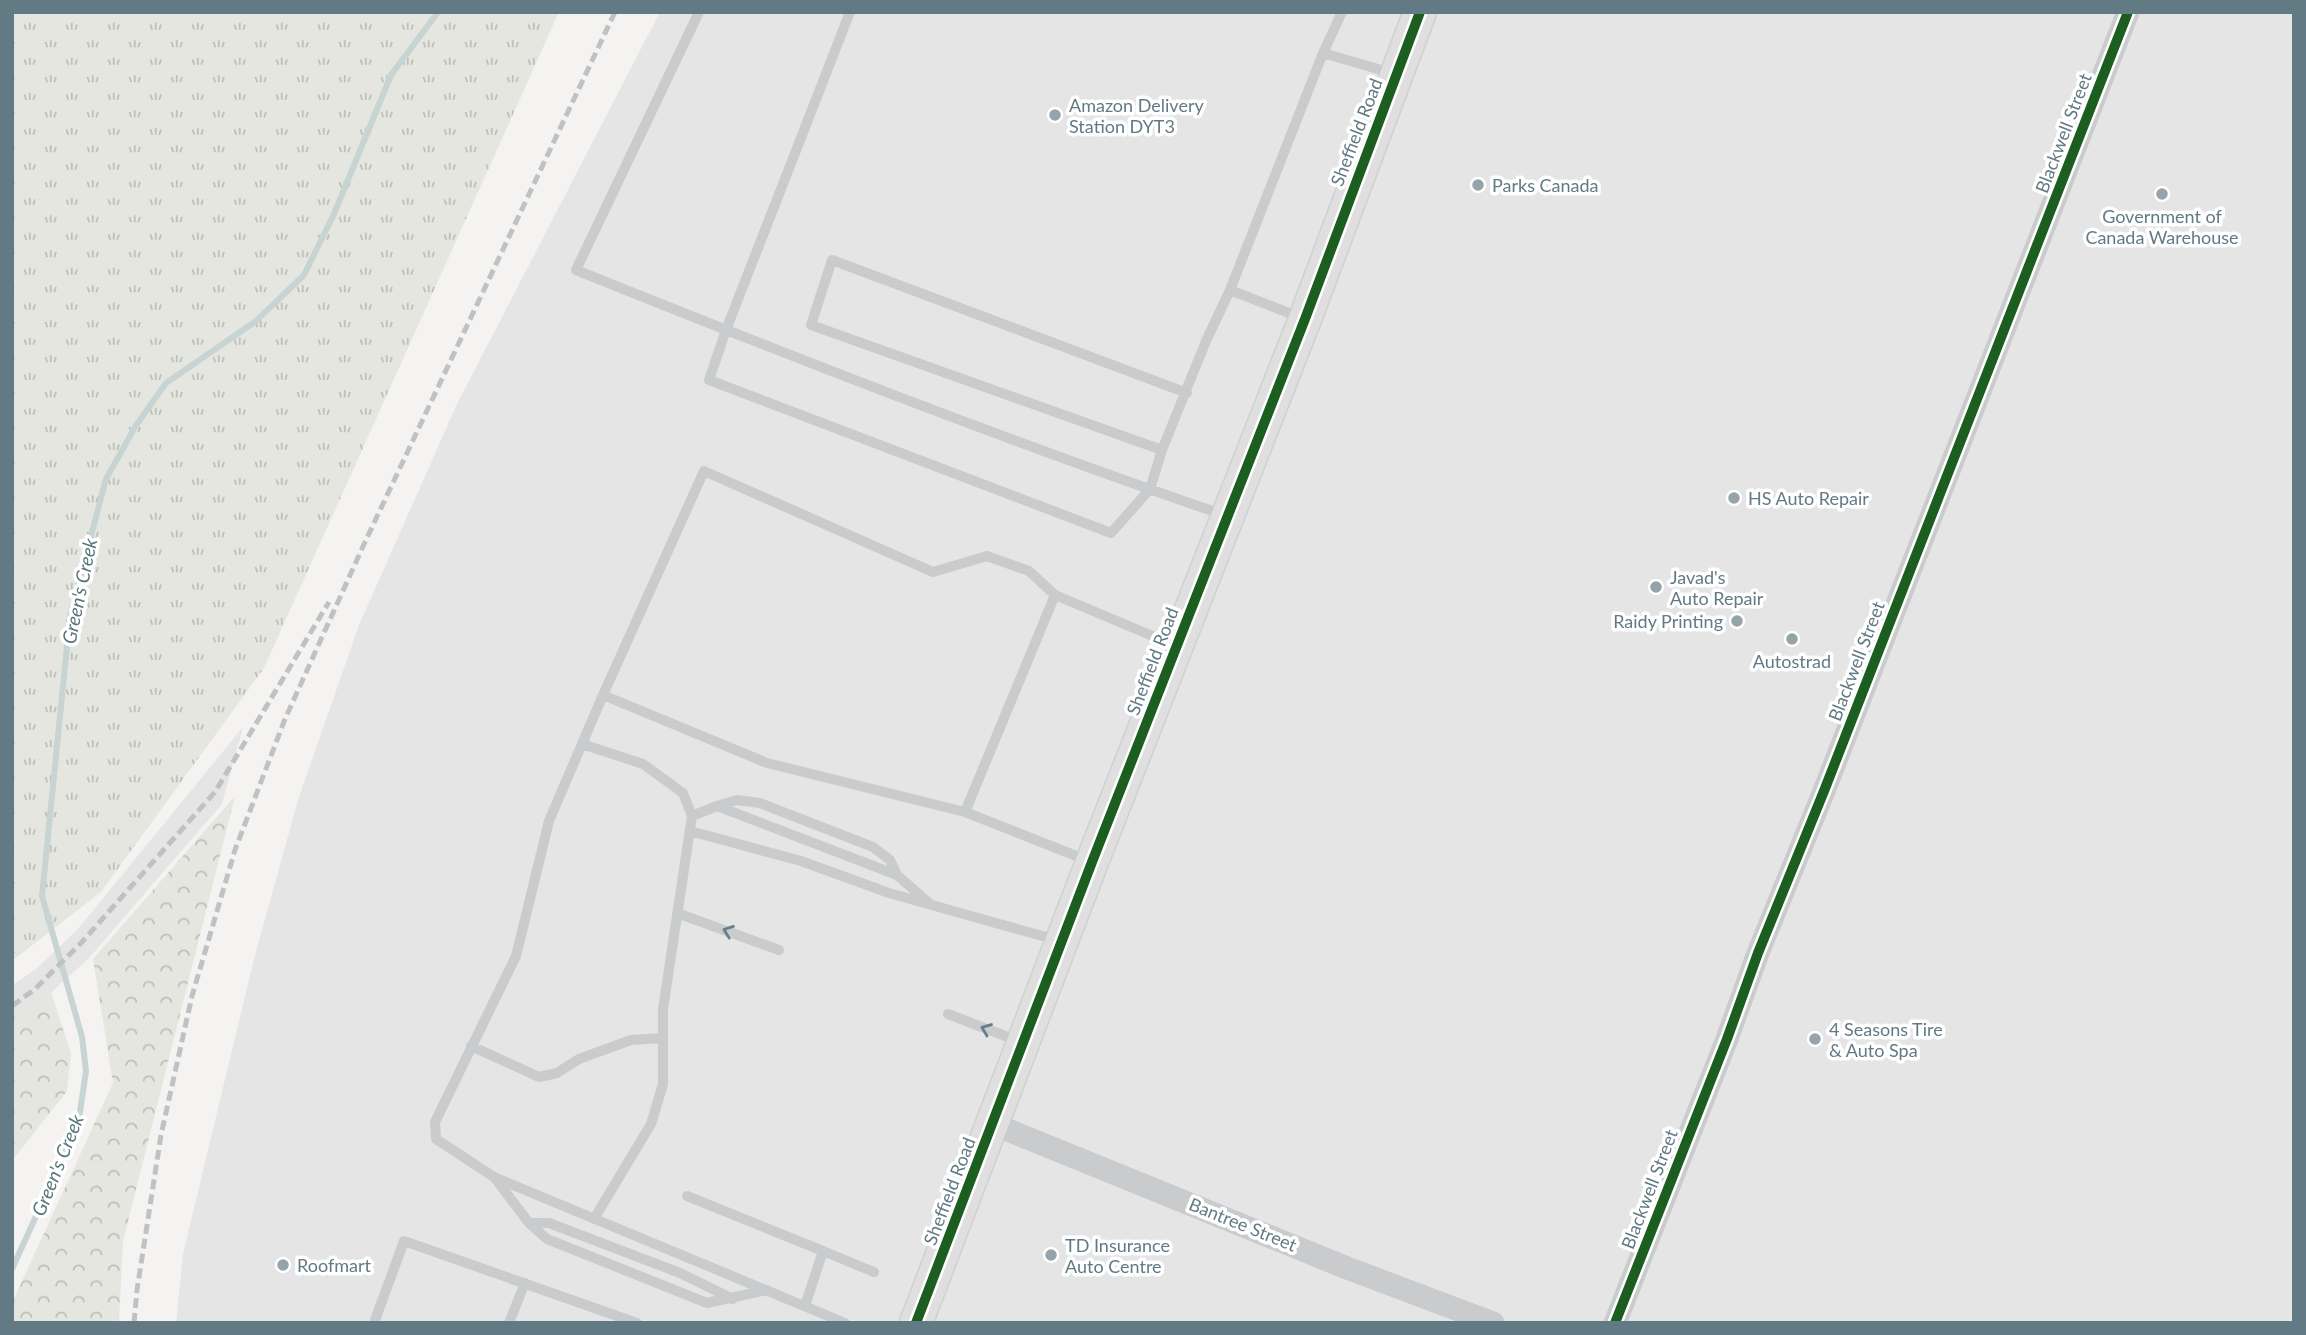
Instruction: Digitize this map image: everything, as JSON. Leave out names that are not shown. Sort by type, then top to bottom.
[{"type":"street","name":"Sheffield Road","points":[[916,1323],[1226,515],[1305,319],[1420,12]]},
{"type":"street","name":"Blackwell Street","points":[[1615,1323],[2129,12]]},
{"type":"street","name":"Bantree Street","points":[[993,1124],[1347,1268],[1493,1323]]},
{"type":"lane","points":[[699,12],[576,270],[1047,454],[1226,515]]},
{"type":"lane","points":[[850,12],[709,380],[1111,533],[1150,489],[1162,450],[1206,341],[1230,290],[1323,52],[1342,12]]},
{"type":"lane","points":[[1323,52],[1396,75]]},
{"type":"lane","points":[[1162,450],[811,325],[832,260],[1187,393]]},
{"type":"lane","points":[[1230,290],[1305,319]]},
{"type":"lane","points":[[845,1323],[494,1177],[436,1139],[435,1122],[516,956],[549,821],[704,471],[933,572],[986,556],[1029,571],[1055,594],[1177,646]]},
{"type":"lane","points":[[965,812],[1055,594]]},
{"type":"lane","points":[[603,695],[767,763],[965,812],[1092,862]]},
{"type":"lane","points":[[582,744],[642,764],[683,793],[692,816],[663,1009],[663,1084],[651,1124],[594,1219]]},
{"type":"lane","points":[[692,816],[737,800],[760,803],[873,847],[890,860],[897,875]]},
{"type":"lane","points":[[717,806],[897,875],[931,905]]},
{"type":"lane","points":[[690,831],[801,861],[931,905],[1063,942]]},
{"type":"lane","points":[[677,913],[779,950]]},
{"type":"lane","points":[[948,1014],[1024,1043]]},
{"type":"lane","points":[[471,1046],[539,1077],[557,1073],[579,1059],[631,1040],[663,1038]]},
{"type":"lane","points":[[494,1177],[529,1223],[547,1239],[707,1303],[767,1290]]},
{"type":"lane","points":[[687,1196],[874,1272]]},
{"type":"lane","points":[[529,1223],[549,1223],[680,1273],[733,1299]]},
{"type":"lane","points":[[374,1323],[404,1241],[637,1323]]},
{"type":"lane","points":[[805,1306],[822,1251]]},
{"type":"lane","points":[[509,1323],[525,1283]]},
{"type":"shaded area","points":[[660,12],[2294,12],[2294,1323],[176,1323],[183,1254],[254,959],[298,800],[359,625],[457,404]]},
{"type":"shaded area","points":[[243,727],[222,804],[89,958],[44,999],[12,1022],[12,985],[35,970],[78,929]]},
{"type":"green space","points":[[12,12],[559,12],[264,668],[101,892],[12,961]]},
{"type":"green space","points":[[235,796],[123,1241],[119,1323],[12,1323],[12,1303],[113,1083],[93,959]]},
{"type":"green space","points":[[50,989],[71,1053],[67,1091],[12,1161],[12,1017]]},
{"type":"waterway","name":"Green's Creek","points":[[12,1269],[68,1146],[80,1112],[86,1071],[82,1037],[42,896],[70,616],[106,479],[135,427],[166,383],[256,321],[304,275],[334,214],[391,75],[438,12]]},
{"type":"railway","points":[[134,1323],[161,1135],[192,996],[235,850],[285,719],[365,542],[615,12]]},
{"type":"railway","points":[[12,1006],[35,989],[81,943],[215,792],[329,602]]},
{"type":"cycle path","points":[[916,1323],[1092,862],[1305,319],[1420,12]]},
{"type":"cycle path","points":[[1615,1323],[2128,12]]},
{"type":"place","name":"Amazon Delivery Station DYT3","points":[[1055,115]]},
{"type":"place","name":"Parks Canada","points":[[1478,185]]},
{"type":"place","name":"Government of Canada Warehouse","points":[[2162,194]]},
{"type":"place","name":"HS Auto Repair","points":[[1734,498]]},
{"type":"place","name":"Javad's Auto Repair","points":[[1656,587]]},
{"type":"place","name":"Raidy Printing","points":[[1737,621]]},
{"type":"place","name":"Autostrad","points":[[1792,639]]},
{"type":"place","name":"4 Seasons Tire & Auto Spa","points":[[1815,1039]]},
{"type":"place","name":"TD Insurance Auto Centre","points":[[1051,1255]]},
{"type":"place","name":"Roofmart","points":[[283,1265]]}]
